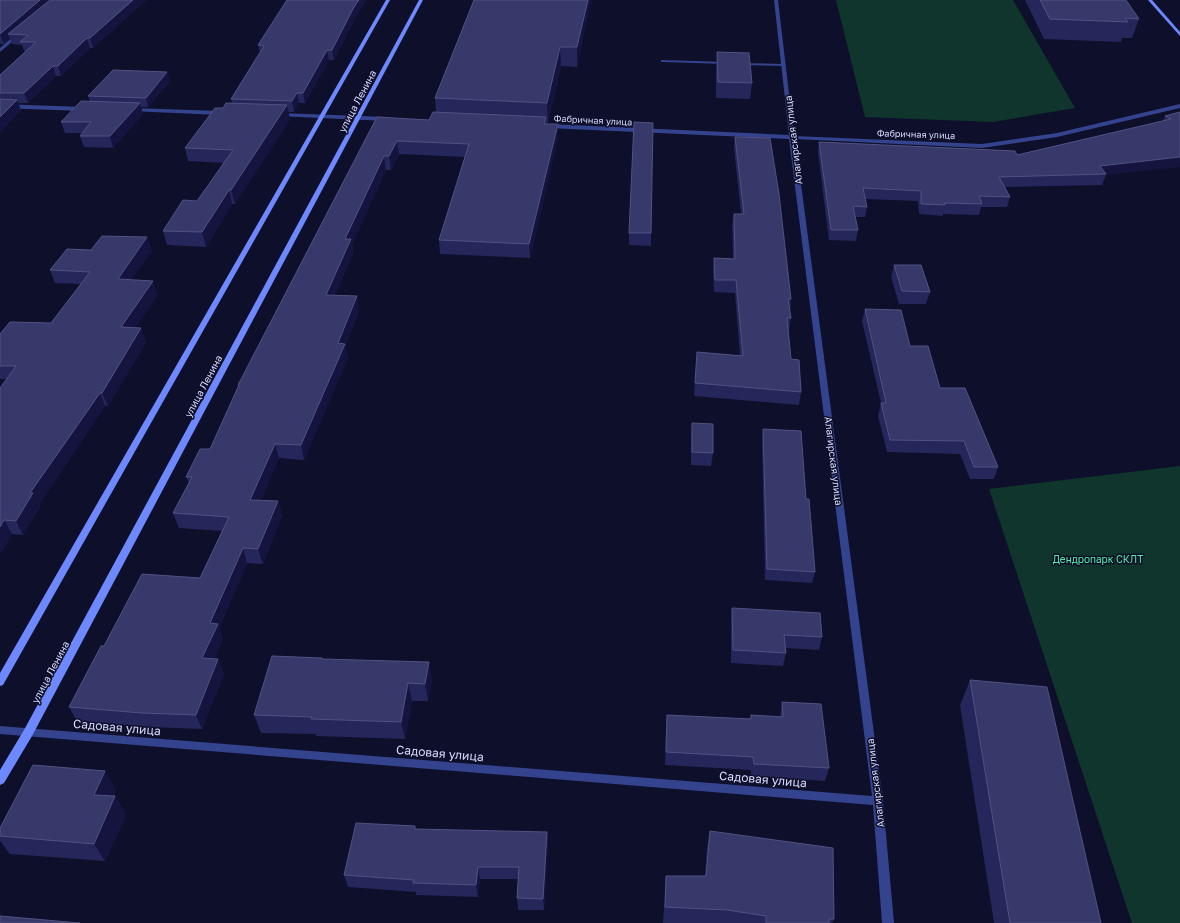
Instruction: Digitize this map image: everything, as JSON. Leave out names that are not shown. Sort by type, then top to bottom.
[{"type":"street","points":[[0,682],[320,116],[388,0]]},
{"type":"street","name":"улица Ленина","points":[[0,780],[28,732],[421,0]]},
{"type":"street","name":"Алагирская улица","points":[[776,0],[792,138],[878,801],[888,923]]},
{"type":"street","points":[[1150,0],[1180,35]]},
{"type":"street","points":[[0,51],[24,31]]},
{"type":"street","points":[[663,61],[784,66]]},
{"type":"street","points":[[0,106],[93,109]]},
{"type":"street","name":"Фабричная улица","points":[[540,126],[982,146],[1015,143],[1087,129],[1180,106]]},
{"type":"street","points":[[124,110],[226,113]]},
{"type":"street","points":[[273,114],[391,119]]},
{"type":"street","name":"Садовая улица","points":[[0,730],[878,801]]},
{"type":"green space","points":[[836,0],[1013,0],[1075,108],[993,122],[865,117]]},
{"type":"green space","name":"Дендропарк СКЛТ","points":[[1180,466],[1180,923],[1132,923],[989,489]]},
{"type":"building","points":[[0,0],[40,0],[0,34]]},
{"type":"building","points":[[50,0],[133,0],[90,38],[87,38],[58,66],[53,66],[24,93],[0,93],[0,75],[36,42],[20,42],[28,35],[8,34]]},
{"type":"building","points":[[287,0],[359,0],[332,50],[327,50],[303,93],[297,93],[292,101],[231,99],[264,46],[258,45]]},
{"type":"building","points":[[474,0],[588,0],[577,47],[560,47],[547,103],[435,98]]},
{"type":"building","points":[[1040,0],[1126,0],[1139,19],[1125,18],[1128,22],[1050,19]]},
{"type":"building","points":[[717,52],[749,53],[752,83],[718,82]]},
{"type":"building","points":[[113,70],[167,72],[146,98],[88,96]]},
{"type":"building","points":[[0,99],[17,100],[0,117]]},
{"type":"building","points":[[81,101],[140,103],[110,136],[80,136],[91,122],[61,122]]},
{"type":"building","points":[[226,103],[287,105],[202,232],[163,231],[183,200],[197,201],[233,150],[185,148],[215,108],[223,108]]},
{"type":"building","points":[[433,112],[546,117],[544,124],[558,124],[529,244],[439,240],[469,144],[397,141],[389,156],[384,156],[345,239],[351,239],[326,295],[357,296],[338,343],[345,344],[301,445],[275,444],[250,500],[278,501],[258,549],[243,548],[210,623],[218,624],[202,658],[218,659],[196,715],[142,713],[69,707],[101,646],[104,646],[142,574],[200,578],[229,517],[173,513],[192,477],[186,477],[200,449],[210,449],[238,385],[377,117],[429,120]]},
{"type":"building","points":[[1180,112],[1180,157],[1100,166],[1106,174],[999,177],[1010,197],[979,196],[982,204],[921,204],[921,191],[863,188],[867,207],[853,206],[858,230],[831,230],[819,142],[1015,151],[1017,155],[1171,119],[1165,116]]},
{"type":"building","points":[[634,122],[653,123],[651,233],[629,233]]},
{"type":"building","points":[[735,137],[770,138],[779,194],[791,299],[788,299],[791,318],[787,318],[791,359],[799,360],[801,392],[695,383],[697,352],[743,356],[736,280],[715,280],[714,258],[735,259],[734,214],[744,214]]},
{"type":"building","points":[[102,236],[147,237],[118,279],[153,281],[121,327],[141,328],[102,393],[100,393],[30,493],[33,493],[16,521],[4,520],[0,527],[0,388],[16,366],[0,366],[0,334],[10,322],[51,323],[90,272],[50,270],[67,249],[91,250]]},
{"type":"building","points":[[894,265],[921,265],[930,292],[902,291]]},
{"type":"building","points":[[865,309],[901,310],[910,346],[928,346],[940,388],[965,388],[998,467],[974,467],[964,441],[890,440],[881,403],[886,403]]},
{"type":"building","points":[[692,423],[713,424],[713,453],[692,452]]},
{"type":"building","points":[[763,429],[801,431],[806,499],[809,499],[815,572],[767,569]]},
{"type":"building","points":[[732,608],[820,613],[822,637],[784,635],[786,653],[733,650]]},
{"type":"building","points":[[272,656],[429,662],[425,684],[408,683],[401,722],[311,719],[312,717],[254,715]]},
{"type":"building","points":[[970,680],[1047,687],[1101,923],[1010,923]]},
{"type":"building","points":[[782,702],[821,704],[829,768],[754,764],[753,757],[666,752],[667,715],[751,719],[751,715],[783,717]]},
{"type":"building","points":[[33,765],[105,771],[94,795],[115,796],[94,844],[0,836],[0,828]]},
{"type":"building","points":[[356,823],[415,826],[415,829],[547,832],[543,899],[517,898],[519,867],[478,867],[476,885],[413,883],[414,880],[344,875]]},
{"type":"building","points":[[710,831],[833,848],[834,919],[829,919],[829,923],[766,923],[766,916],[727,910],[665,907],[666,876],[706,876]]},
{"type":"building","points":[[0,916],[80,923],[0,923]]}]
